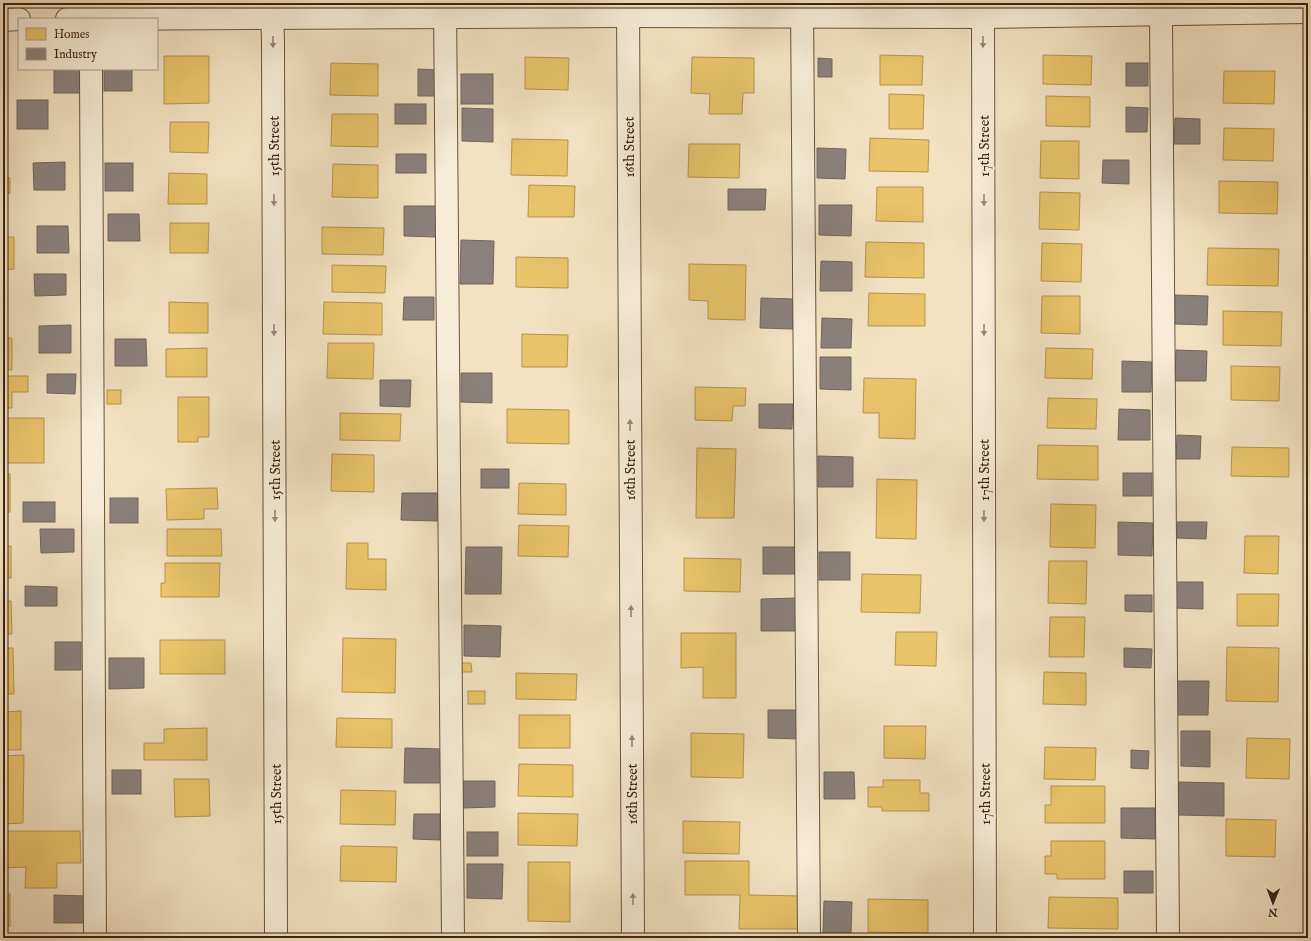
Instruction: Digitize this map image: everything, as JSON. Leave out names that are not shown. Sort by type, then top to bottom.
[{"type":"street","points":[[91,3],[92,18]]},
{"type":"street","points":[[112,18],[272,10],[983,10],[1161,15],[1308,12]]},
{"type":"street","name":"15th Street","points":[[272,10],[276,938]]},
{"type":"street","points":[[445,10],[453,938]]},
{"type":"street","name":"16th Street","points":[[628,10],[633,938]]},
{"type":"street","points":[[802,10],[809,938]]},
{"type":"street","name":"17th Street","points":[[983,10],[985,938]]},
{"type":"street","points":[[1161,15],[1168,938]]},
{"type":"street","points":[[3,20],[18,19]]},
{"type":"street","points":[[91,70],[95,938]]},
{"type":"building: Homes","points":[[880,55],[923,56],[922,85],[880,85]]},
{"type":"building: Homes","points":[[1043,55],[1092,56],[1091,85],[1043,84]]},
{"type":"building: Homes","points":[[164,56],[209,56],[209,103],[164,104]]},
{"type":"building: Homes","points":[[525,57],[569,58],[568,90],[525,89]]},
{"type":"building: Homes","points":[[692,57],[754,58],[754,93],[743,93],[742,114],[709,114],[710,94],[691,93]]},
{"type":"building: Homes","points":[[331,63],[378,64],[378,96],[330,95]]},
{"type":"building: Homes","points":[[1224,71],[1275,71],[1274,104],[1223,103]]},
{"type":"building: Homes","points":[[889,94],[924,95],[923,129],[889,129]]},
{"type":"building: Homes","points":[[1046,96],[1090,97],[1090,127],[1046,126]]},
{"type":"building: Homes","points":[[332,114],[378,114],[378,147],[331,146]]},
{"type":"building: Homes","points":[[170,122],[209,122],[208,153],[170,152]]},
{"type":"building: Homes","points":[[1224,128],[1274,129],[1273,161],[1223,160]]},
{"type":"building: Homes","points":[[870,138],[929,140],[928,172],[869,171]]},
{"type":"building: Homes","points":[[512,139],[568,140],[567,176],[511,175]]},
{"type":"building: Homes","points":[[1041,141],[1079,141],[1079,179],[1040,178]]},
{"type":"building: Homes","points":[[689,144],[740,144],[739,178],[688,177]]},
{"type":"building: Homes","points":[[333,164],[378,165],[378,198],[332,197]]},
{"type":"building: Homes","points":[[169,173],[207,174],[207,204],[168,204]]},
{"type":"building: Homes","points":[[3,178],[10,178],[10,193],[3,193]]},
{"type":"building: Homes","points":[[1219,181],[1278,182],[1277,214],[1219,213]]},
{"type":"building: Homes","points":[[529,185],[575,186],[574,217],[528,217]]},
{"type":"building: Homes","points":[[877,187],[923,187],[923,222],[876,221]]},
{"type":"building: Homes","points":[[1040,192],[1080,193],[1079,230],[1039,229]]},
{"type":"building: Homes","points":[[170,223],[209,223],[208,253],[170,253]]},
{"type":"building: Homes","points":[[322,227],[384,228],[383,255],[322,254]]},
{"type":"building: Homes","points":[[3,237],[14,237],[14,269],[3,270]]},
{"type":"building: Homes","points":[[866,242],[924,243],[924,278],[865,277]]},
{"type":"building: Homes","points":[[1042,243],[1082,244],[1081,282],[1041,281]]},
{"type":"building: Homes","points":[[1208,248],[1279,249],[1278,286],[1207,285]]},
{"type":"building: Homes","points":[[516,257],[568,258],[568,288],[516,287]]},
{"type":"building: Homes","points":[[689,264],[746,265],[745,320],[708,319],[708,301],[689,300]]},
{"type":"building: Homes","points":[[332,265],[386,266],[385,293],[332,292]]},
{"type":"building: Homes","points":[[3,287],[5,287],[5,320],[3,320]]},
{"type":"building: Homes","points":[[869,293],[925,294],[925,326],[868,326]]},
{"type":"building: Homes","points":[[1042,296],[1080,296],[1080,334],[1041,333]]},
{"type":"building: Homes","points":[[169,302],[208,303],[208,333],[169,333]]},
{"type":"building: Homes","points":[[324,302],[382,303],[382,335],[323,334]]},
{"type":"building: Homes","points":[[1223,311],[1282,312],[1281,346],[1223,345]]},
{"type":"building: Homes","points":[[522,334],[568,335],[567,367],[522,367]]},
{"type":"building: Homes","points":[[3,338],[12,338],[12,370],[3,369]]},
{"type":"building: Homes","points":[[328,343],[374,343],[373,379],[327,378]]},
{"type":"building: Homes","points":[[207,348],[207,377],[166,377],[166,349]]},
{"type":"building: Homes","points":[[1046,348],[1093,349],[1092,379],[1045,378]]},
{"type":"building: Homes","points":[[1231,366],[1280,367],[1279,401],[1231,400]]},
{"type":"building: Homes","points":[[3,376],[28,376],[28,392],[12,392],[12,408],[3,408]]},
{"type":"building: Homes","points":[[864,378],[916,379],[915,439],[879,438],[879,413],[863,413]]},
{"type":"building: Homes","points":[[695,387],[746,388],[745,406],[733,406],[732,421],[695,420]]},
{"type":"building: Homes","points":[[107,390],[121,390],[121,404],[107,404]]},
{"type":"building: Homes","points":[[178,397],[209,397],[209,437],[198,437],[198,442],[178,442]]},
{"type":"building: Homes","points":[[1048,398],[1097,399],[1096,429],[1047,428]]},
{"type":"building: Homes","points":[[507,409],[569,410],[569,444],[507,443]]},
{"type":"building: Homes","points":[[340,413],[401,414],[400,441],[340,440]]},
{"type":"building: Homes","points":[[3,418],[44,418],[44,463],[3,463]]},
{"type":"building: Homes","points":[[1038,445],[1098,446],[1098,480],[1037,479]]},
{"type":"building: Homes","points":[[1232,447],[1289,448],[1289,477],[1231,476]]},
{"type":"building: Homes","points":[[697,448],[736,449],[734,518],[696,518]]},
{"type":"building: Homes","points":[[332,454],[374,455],[374,492],[331,491]]},
{"type":"building: Homes","points":[[3,474],[10,474],[10,512],[3,512]]},
{"type":"building: Homes","points":[[877,479],[917,480],[916,539],[876,538]]},
{"type":"building: Homes","points":[[519,483],[566,484],[566,515],[518,514]]},
{"type":"building: Homes","points":[[217,488],[218,509],[204,509],[204,519],[167,520],[166,489]]},
{"type":"building: Homes","points":[[1051,504],[1096,505],[1095,548],[1050,547]]},
{"type":"building: Homes","points":[[519,525],[569,526],[568,557],[518,556]]},
{"type":"building: Homes","points":[[167,529],[221,529],[222,556],[167,556]]},
{"type":"building: Homes","points":[[1245,536],[1279,536],[1278,574],[1244,573]]},
{"type":"building: Homes","points":[[347,543],[368,543],[368,559],[386,559],[386,590],[346,589]]},
{"type":"building: Homes","points":[[3,546],[11,546],[11,578],[3,578]]},
{"type":"building: Homes","points":[[684,558],[741,559],[740,592],[684,591]]},
{"type":"building: Homes","points":[[1049,561],[1087,561],[1086,604],[1048,603]]},
{"type":"building: Homes","points":[[165,563],[220,563],[219,597],[161,597],[161,583],[165,583]]},
{"type":"building: Homes","points":[[862,574],[921,575],[920,613],[861,612]]},
{"type":"building: Homes","points":[[1237,594],[1279,594],[1278,626],[1237,626]]},
{"type":"building: Homes","points":[[3,601],[11,601],[12,634],[3,634]]},
{"type":"building: Homes","points":[[1050,617],[1085,617],[1084,657],[1049,657]]},
{"type":"building: Homes","points":[[896,632],[937,632],[936,666],[895,665]]},
{"type":"building: Homes","points":[[681,633],[736,633],[736,698],[703,698],[703,667],[681,668]]},
{"type":"building: Homes","points":[[343,638],[396,639],[395,693],[342,692]]},
{"type":"building: Homes","points":[[160,640],[225,640],[225,674],[160,674]]},
{"type":"building: Homes","points":[[1227,647],[1279,648],[1278,702],[1226,701]]},
{"type":"building: Homes","points":[[3,648],[13,648],[14,694],[3,694]]},
{"type":"building: Homes","points":[[461,663],[471,663],[472,672],[461,672]]},
{"type":"building: Homes","points":[[1044,672],[1086,673],[1086,705],[1043,704]]},
{"type":"building: Homes","points":[[516,673],[577,674],[576,700],[516,699]]},
{"type":"building: Homes","points":[[468,691],[485,691],[485,704],[468,704]]},
{"type":"building: Homes","points":[[21,711],[21,750],[3,750],[3,712]]},
{"type":"building: Homes","points":[[519,715],[570,715],[570,748],[519,748]]},
{"type":"building: Homes","points":[[337,718],[392,719],[392,748],[336,747]]},
{"type":"building: Homes","points":[[884,726],[926,726],[925,759],[884,758]]},
{"type":"building: Homes","points":[[207,728],[207,760],[144,760],[144,743],[164,743],[164,729]]},
{"type":"building: Homes","points":[[691,733],[744,734],[743,778],[691,777]]},
{"type":"building: Homes","points":[[1247,738],[1290,739],[1289,779],[1246,778]]},
{"type":"building: Homes","points":[[1045,747],[1096,748],[1095,780],[1044,779]]},
{"type":"building: Homes","points":[[24,755],[23,823],[3,824],[3,756]]},
{"type":"building: Homes","points":[[519,764],[573,765],[573,797],[518,796]]},
{"type":"building: Homes","points":[[174,779],[209,779],[210,816],[175,817]]},
{"type":"building: Homes","points":[[883,780],[920,780],[920,793],[929,793],[929,811],[882,811],[882,807],[868,807],[868,787],[883,787]]},
{"type":"building: Homes","points":[[1051,786],[1105,786],[1105,823],[1045,823],[1045,805],[1051,805]]},
{"type":"building: Homes","points":[[341,790],[396,791],[395,825],[340,824]]},
{"type":"building: Homes","points":[[518,813],[578,814],[577,846],[518,845]]},
{"type":"building: Homes","points":[[1226,819],[1276,820],[1275,857],[1226,856]]},
{"type":"building: Homes","points":[[683,821],[740,822],[739,854],[683,853]]},
{"type":"building: Homes","points":[[3,831],[80,831],[81,863],[57,863],[57,888],[25,888],[26,867],[3,868]]},
{"type":"building: Homes","points":[[1051,841],[1105,841],[1105,879],[1057,879],[1057,874],[1045,874],[1045,856],[1051,856]]},
{"type":"building: Homes","points":[[341,846],[397,847],[396,882],[340,881]]},
{"type":"building: Homes","points":[[685,861],[749,861],[749,895],[800,896],[800,929],[739,929],[740,895],[685,895]]},
{"type":"building: Homes","points":[[528,862],[570,862],[570,922],[528,921]]},
{"type":"building: Homes","points":[[3,894],[10,894],[10,926],[3,926]]},
{"type":"building: Homes","points":[[1049,897],[1118,898],[1118,929],[1048,928]]},
{"type":"building: Homes","points":[[868,899],[928,900],[928,933],[868,932]]},
{"type":"building: Industry","points":[[818,58],[832,59],[832,77],[818,77]]},
{"type":"building: Industry","points":[[1126,63],[1148,63],[1148,86],[1126,86]]},
{"type":"building: Industry","points":[[418,69],[438,70],[438,96],[418,96]]},
{"type":"building: Industry","points":[[54,70],[82,70],[82,93],[54,93]]},
{"type":"building: Industry","points":[[104,70],[132,70],[132,91],[104,91]]},
{"type":"building: Industry","points":[[461,74],[493,74],[493,104],[461,104]]},
{"type":"building: Industry","points":[[17,100],[48,100],[48,129],[17,129]]},
{"type":"building: Industry","points":[[395,104],[426,104],[426,124],[395,124]]},
{"type":"building: Industry","points":[[1126,107],[1148,108],[1147,132],[1126,132]]},
{"type":"building: Industry","points":[[462,108],[493,109],[493,142],[462,141]]},
{"type":"building: Industry","points":[[1175,118],[1200,119],[1200,144],[1174,144]]},
{"type":"building: Industry","points":[[817,148],[846,149],[845,179],[817,178]]},
{"type":"building: Industry","points":[[396,154],[426,154],[426,173],[396,173]]},
{"type":"building: Industry","points":[[1103,160],[1129,160],[1129,184],[1102,183]]},
{"type":"building: Industry","points":[[65,162],[65,190],[34,190],[33,163]]},
{"type":"building: Industry","points":[[105,163],[133,163],[133,191],[105,191]]},
{"type":"building: Industry","points":[[728,189],[766,189],[765,210],[728,210]]},
{"type":"building: Industry","points":[[819,205],[852,205],[851,236],[819,235]]},
{"type":"building: Industry","points":[[404,206],[436,206],[436,237],[404,236]]},
{"type":"building: Industry","points":[[108,214],[139,214],[140,241],[108,241]]},
{"type":"building: Industry","points":[[37,226],[68,226],[69,253],[37,253]]},
{"type":"building: Industry","points":[[461,240],[494,241],[493,284],[460,284]]},
{"type":"building: Industry","points":[[821,261],[852,262],[852,291],[820,291]]},
{"type":"building: Industry","points":[[34,274],[66,274],[66,295],[35,296]]},
{"type":"building: Industry","points":[[1175,295],[1208,296],[1207,325],[1175,324]]},
{"type":"building: Industry","points":[[404,297],[434,297],[434,320],[403,320]]},
{"type":"building: Industry","points":[[761,298],[794,299],[793,329],[760,328]]},
{"type":"building: Industry","points":[[822,318],[852,319],[851,348],[821,348]]},
{"type":"building: Industry","points":[[71,325],[71,353],[39,353],[39,326]]},
{"type":"building: Industry","points":[[115,339],[146,339],[147,366],[115,366]]},
{"type":"building: Industry","points":[[1176,350],[1207,351],[1206,381],[1175,381]]},
{"type":"building: Industry","points":[[820,357],[851,357],[851,390],[820,389]]},
{"type":"building: Industry","points":[[1122,361],[1152,362],[1151,392],[1122,392]]},
{"type":"building: Industry","points":[[461,373],[492,373],[492,403],[461,402]]},
{"type":"building: Industry","points":[[47,374],[76,374],[75,394],[47,393]]},
{"type":"building: Industry","points":[[380,380],[411,380],[410,407],[380,406]]},
{"type":"building: Industry","points":[[759,404],[793,404],[792,429],[759,428]]},
{"type":"building: Industry","points":[[1119,409],[1150,410],[1150,440],[1118,440]]},
{"type":"building: Industry","points":[[1177,435],[1201,436],[1200,459],[1176,459]]},
{"type":"building: Industry","points":[[818,456],[853,457],[853,487],[818,487]]},
{"type":"building: Industry","points":[[481,469],[509,469],[509,488],[481,488]]},
{"type":"building: Industry","points":[[1123,473],[1152,473],[1152,496],[1123,496]]},
{"type":"building: Industry","points":[[402,493],[438,493],[437,521],[401,520]]},
{"type":"building: Industry","points":[[110,498],[138,498],[138,523],[110,523]]},
{"type":"building: Industry","points":[[23,502],[55,502],[55,522],[23,522]]},
{"type":"building: Industry","points":[[1118,522],[1153,523],[1152,556],[1118,555]]},
{"type":"building: Industry","points":[[1177,522],[1207,522],[1206,539],[1177,538]]},
{"type":"building: Industry","points":[[40,529],[74,529],[74,552],[41,553]]},
{"type":"building: Industry","points":[[466,547],[502,547],[501,594],[465,594]]},
{"type":"building: Industry","points":[[763,547],[797,547],[797,574],[763,574]]},
{"type":"building: Industry","points":[[819,552],[850,552],[850,580],[819,580]]},
{"type":"building: Industry","points":[[1175,582],[1203,582],[1203,609],[1175,608]]},
{"type":"building: Industry","points":[[25,586],[57,587],[57,606],[25,606]]},
{"type":"building: Industry","points":[[1125,595],[1152,595],[1152,612],[1125,611]]},
{"type":"building: Industry","points":[[798,598],[798,631],[761,631],[761,599]]},
{"type":"building: Industry","points":[[464,625],[501,626],[500,657],[464,656]]},
{"type":"building: Industry","points":[[55,642],[81,642],[81,670],[55,670]]},
{"type":"building: Industry","points":[[1124,648],[1152,649],[1151,668],[1124,667]]},
{"type":"building: Industry","points":[[109,658],[144,658],[144,688],[109,689]]},
{"type":"building: Industry","points":[[1176,681],[1209,681],[1208,715],[1175,715]]},
{"type":"building: Industry","points":[[768,710],[800,710],[800,739],[768,738]]},
{"type":"building: Industry","points":[[1181,731],[1210,731],[1210,767],[1181,766]]},
{"type":"building: Industry","points":[[405,748],[441,749],[441,783],[404,783]]},
{"type":"building: Industry","points":[[1131,750],[1149,751],[1148,769],[1131,768]]},
{"type":"building: Industry","points":[[112,770],[141,770],[141,794],[112,794]]},
{"type":"building: Industry","points":[[824,772],[854,772],[855,799],[824,799]]},
{"type":"building: Industry","points":[[463,781],[495,781],[495,807],[463,808]]},
{"type":"building: Industry","points":[[1179,782],[1224,783],[1224,816],[1178,815]]},
{"type":"building: Industry","points":[[1121,808],[1155,808],[1155,839],[1121,838]]},
{"type":"building: Industry","points":[[414,814],[440,814],[440,840],[413,839]]},
{"type":"building: Industry","points":[[467,832],[498,832],[498,856],[467,856]]},
{"type":"building: Industry","points":[[467,864],[503,864],[502,899],[467,898]]},
{"type":"building: Industry","points":[[1124,871],[1153,871],[1153,893],[1124,893]]},
{"type":"building: Industry","points":[[54,895],[85,896],[85,923],[54,923]]},
{"type":"building: Industry","points":[[824,901],[852,902],[851,933],[823,933]]}]
